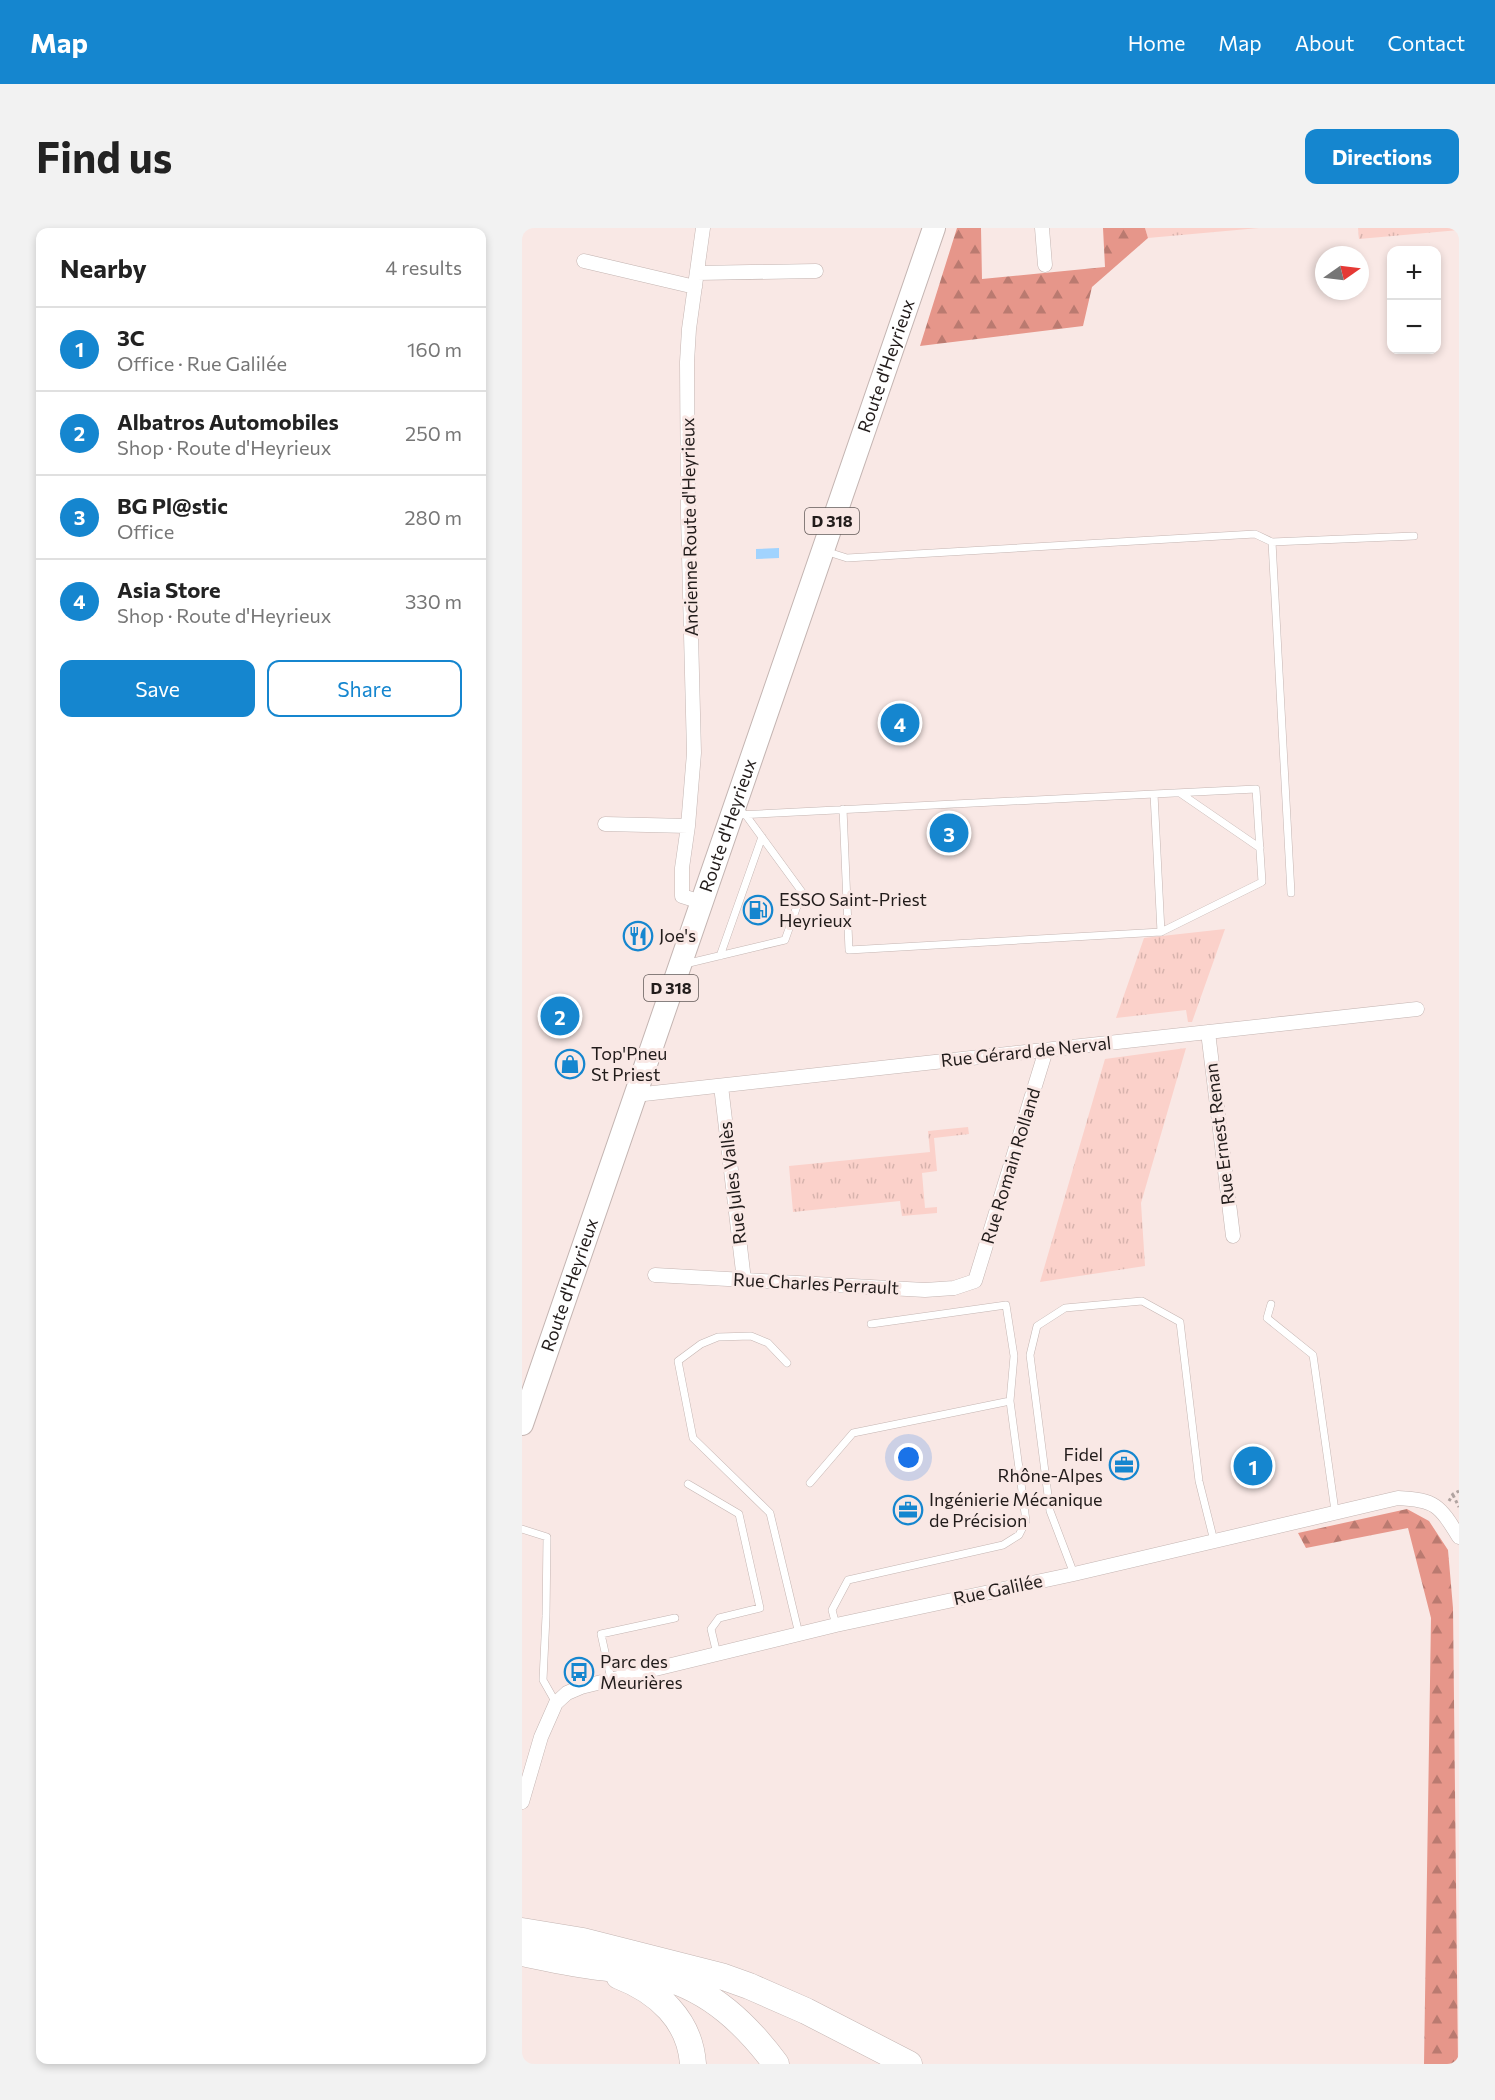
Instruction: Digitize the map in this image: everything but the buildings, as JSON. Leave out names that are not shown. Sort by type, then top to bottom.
[{"type":"highway","points":[[522,1931],[583,1941],[721,1976],[807,2010],[909,2064]]},
{"type":"highway","points":[[522,1953],[658,1976],[699,1992],[743,2024],[776,2064]]},
{"type":"highway","points":[[597,1967],[632,1981],[663,2002],[683,2030],[691,2047],[693,2064]]},
{"type":"highway","points":[[682,1967],[725,1995],[751,2016],[789,2064]]},
{"type":"main road","name":"Route d'Heyrieux","points":[[522,1424],[701,902],[738,815],[822,550],[934,228]]},
{"type":"street","name":"Ancienne Route d'Heyrieux","points":[[701,902],[682,896],[682,868],[694,753],[687,362],[689,329],[704,228]]},
{"type":"street","points":[[1042,228],[1045,265]]},
{"type":"street","points":[[584,261],[696,280],[816,271]]},
{"type":"street","points":[[605,824],[688,826]]},
{"type":"street","name":"Rue Gérard de Nerval","points":[[635,1095],[1417,1009]]},
{"type":"street","name":"Rue Ernest Renan","points":[[1208,1032],[1233,1236]]},
{"type":"street","name":"Rue Romain Rolland","points":[[975,1281],[1046,1050]]},
{"type":"street","name":"Rue Jules Vallès","points":[[721,1086],[744,1280]]},
{"type":"street","name":"Rue Charles Perrault","points":[[655,1275],[925,1290],[954,1288],[975,1281]]},
{"type":"street","name":"Rue Galilée","points":[[556,1703],[567,1693],[611,1679],[836,1625],[1074,1574],[1398,1498],[1421,1499],[1443,1510],[1459,1537]]},
{"type":"street","points":[[522,1802],[541,1737],[556,1703]]},
{"type":"lane","points":[[822,550],[847,558],[856,558],[1255,534],[1272,542],[1414,536]]},
{"type":"lane","points":[[1272,542],[1291,893]]},
{"type":"lane","points":[[738,815],[843,809],[1256,789],[1262,882],[1161,932],[849,950],[843,809]]},
{"type":"lane","points":[[1180,793],[1260,848]]},
{"type":"lane","points":[[1154,794],[1161,932]]},
{"type":"lane","points":[[679,965],[785,940],[789,930],[802,892],[762,837],[738,815]]},
{"type":"lane","points":[[720,956],[762,837]]},
{"type":"lane","points":[[1074,1574],[1050,1511],[1030,1355],[1037,1326],[1065,1308],[1142,1301],[1180,1322],[1199,1481],[1214,1541]]},
{"type":"lane","points":[[1271,1304],[1267,1318],[1314,1354],[1335,1511]]},
{"type":"lane","points":[[836,1625],[832,1610],[848,1580],[1003,1545],[1018,1535],[1026,1521],[1010,1401],[1014,1356],[1006,1305],[871,1324]]},
{"type":"lane","points":[[787,1363],[768,1343],[751,1336],[718,1337],[701,1344],[678,1362],[693,1438],[770,1513],[799,1634]]},
{"type":"lane","points":[[810,1483],[853,1433],[1010,1401]]},
{"type":"lane","points":[[687,1484],[739,1514],[760,1608],[718,1618],[711,1629],[717,1654]]},
{"type":"lane","points":[[522,1529],[547,1537],[543,1680],[556,1703]]},
{"type":"lane","points":[[611,1679],[601,1634],[675,1618]]},
{"type":"path","points":[[1453,1494],[1459,1506]]},
{"type":"green space","points":[[957,228],[981,228],[982,279],[1105,267],[1103,228],[1145,228],[1148,238],[1092,287],[1083,326],[920,346]]},
{"type":"green space","points":[[1145,228],[1259,228],[1148,238]]},
{"type":"green space","points":[[1358,228],[1459,228],[1459,230],[1359,239]]},
{"type":"green space","points":[[1225,929],[1192,1022],[1188,1022],[1186,1010],[1116,1018],[1144,938]]},
{"type":"green space","points":[[1186,1048],[1141,1203],[1145,1266],[1040,1282],[1105,1059]]},
{"type":"green space","points":[[968,1127],[969,1134],[934,1138],[937,1171],[922,1173],[925,1208],[937,1207],[937,1213],[902,1216],[900,1201],[793,1212],[789,1166],[930,1152],[928,1131]]},
{"type":"green space","points":[[1407,1509],[1429,1521],[1448,1550],[1453,1608],[1458,2064],[1424,2064],[1431,1618],[1408,1528],[1306,1548],[1298,1533]]},
{"type":"water","points":[[779,548],[779,558],[756,559],[756,549]]},
{"type":"place","name":"Asia Store","points":[[900,723]]},
{"type":"place","name":"BG Pl@stic","points":[[949,833]]},
{"type":"place","name":"ESSO Saint-Priest Heyrieux","points":[[758,910]]},
{"type":"place","name":"Joe's","points":[[638,936]]},
{"type":"place","name":"Albatros Automobiles","points":[[560,1016]]},
{"type":"place","name":"Top'Pneu St Priest","points":[[570,1064]]},
{"type":"place","name":"Fidel Rhône-Alpes","points":[[1124,1465]]},
{"type":"place","name":"3C","points":[[1253,1466]]},
{"type":"place","name":"Ingénierie Mécanique de Précision","points":[[908,1510]]},
{"type":"place","name":"Parc des Meurières","points":[[579,1672]]}]
